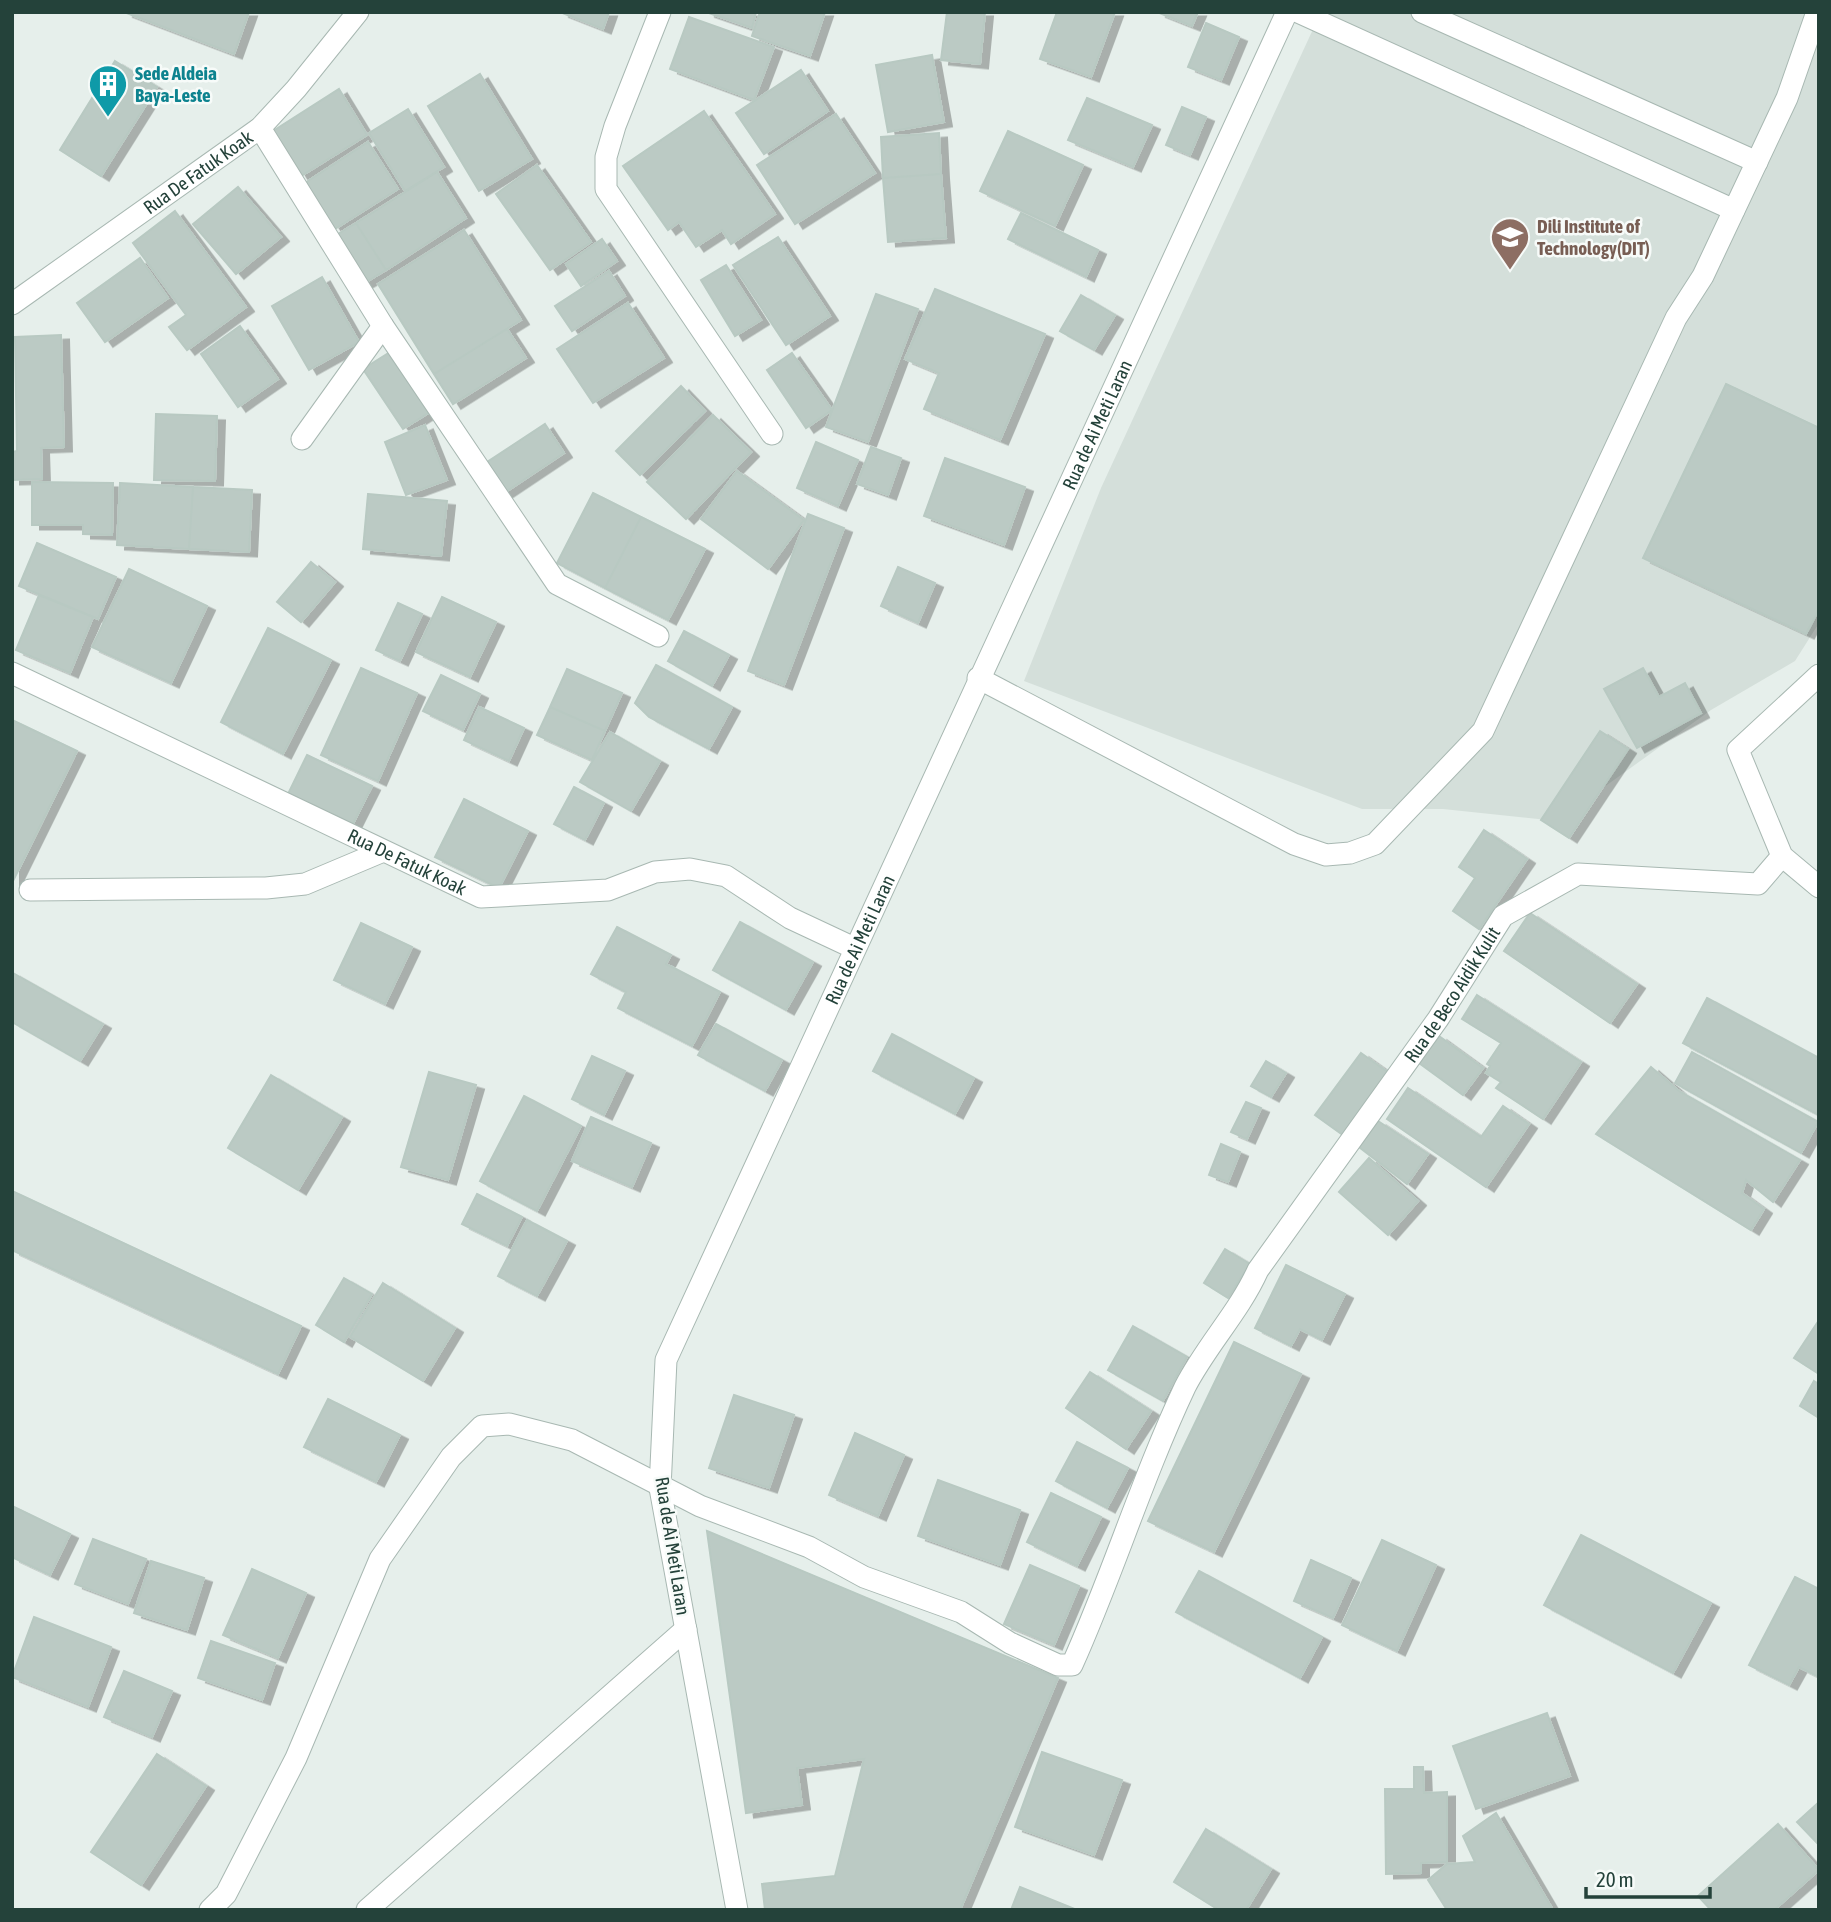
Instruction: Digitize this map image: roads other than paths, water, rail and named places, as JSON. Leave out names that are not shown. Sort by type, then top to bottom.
[{"type":"street","name":"Rua De Fatuk Koak","points":[[12,304],[260,128],[296,89],[358,12]]},
{"type":"street","points":[[660,12],[615,126],[606,156],[606,189],[772,433]]},
{"type":"street","name":"Rua de Ai Meti Laran","points":[[737,1910],[660,1488],[666,1360],[1287,12]]},
{"type":"street","points":[[1298,12],[1734,210]]},
{"type":"street","points":[[1422,12],[1756,162]]},
{"type":"street","points":[[978,678],[1294,844],[1326,855],[1350,853],[1375,844],[1483,730],[1676,318],[1703,276],[1787,97],[1817,12]]},
{"type":"street","points":[[260,128],[383,326],[556,584],[657,636]]},
{"type":"street","points":[[302,439],[383,326]]},
{"type":"street","name":"Rua De Fatuk Koak","points":[[12,673],[381,852],[481,897],[608,890],[656,872],[690,869],[726,876],[790,918],[854,948]]},
{"type":"street","points":[[1819,675],[1738,750],[1782,856],[1819,887]]},
{"type":"street","points":[[30,890],[266,888],[305,884],[381,852]]},
{"type":"street","name":"Rua de Beco Aidik Kulit","points":[[660,1488],[809,1547],[864,1577],[961,1612],[1010,1643],[1058,1665],[1072,1665],[1122,1536],[1186,1385],[1245,1300],[1258,1269],[1273,1252],[1438,1019],[1503,916],[1578,874],[1758,884],[1782,856]]},
{"type":"street","points":[[210,1910],[226,1894],[296,1758],[380,1559],[451,1457],[482,1426],[509,1424],[572,1440],[660,1488]]},
{"type":"street","points":[[367,1910],[685,1629]]},
{"type":"place","name":"Sede Aldeia Baya-Leste","points":[[108,118]]},
{"type":"place","name":"Dili Institute of Technology(DIT)","points":[[1510,271]]}]
